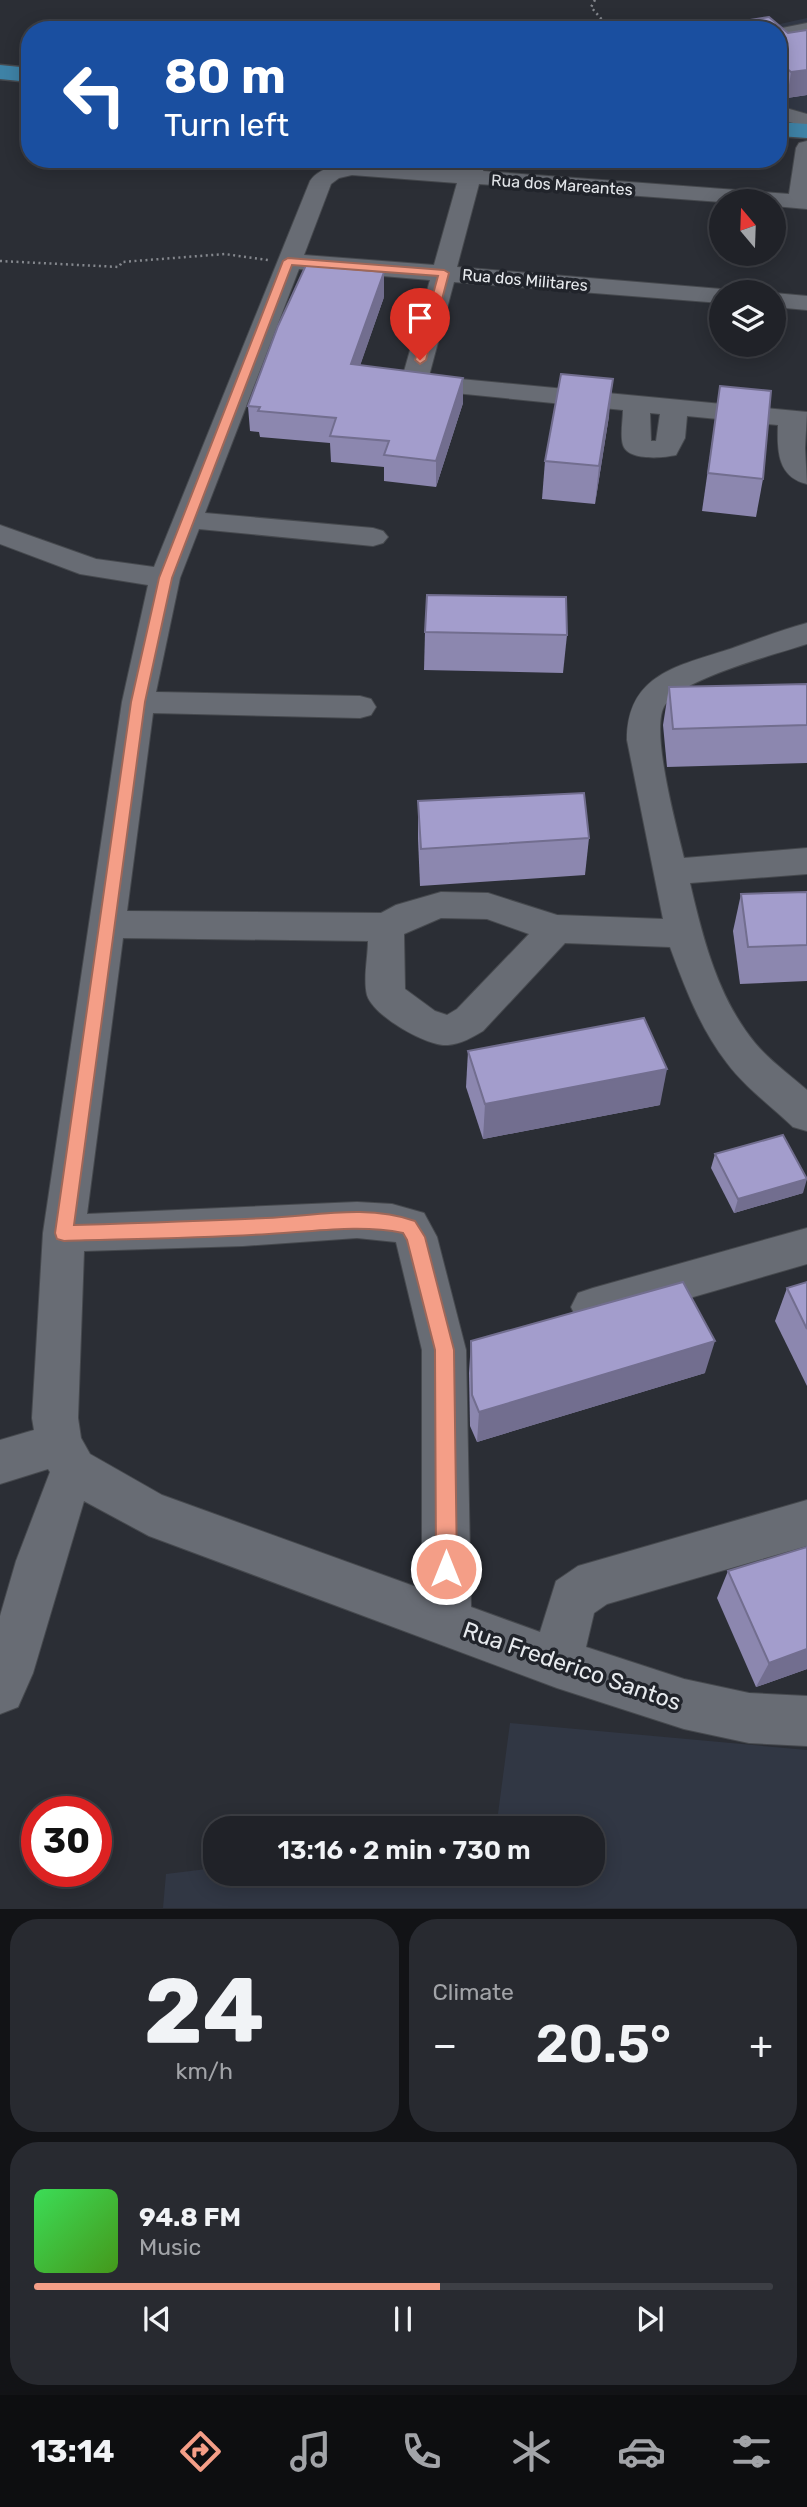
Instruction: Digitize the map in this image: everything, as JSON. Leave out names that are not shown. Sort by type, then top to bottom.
[{"type":"main road","points":[[0,70],[21,71]]},
{"type":"main road","points":[[787,122],[807,123]]},
{"type":"main road","points":[[787,129],[807,131]]},
{"type":"street","points":[[787,33],[807,29]]},
{"type":"street","points":[[787,115],[807,123]]},
{"type":"street","points":[[787,144],[807,147],[803,201]]},
{"type":"street","name":"Rua dos Mareantes","points":[[288,262],[321,181],[331,173],[352,168],[473,169],[803,201]]},
{"type":"street","points":[[473,169],[414,382],[800,420],[791,448],[798,471],[807,476]]},
{"type":"street","points":[[0,1689],[8,1674],[60,1502],[67,1457],[55,1395],[64,1233],[138,702],[165,578],[190,520],[288,262]]},
{"type":"street","name":"Rua dos Militares","points":[[288,262],[709,295]]},
{"type":"street","points":[[786,301],[807,303]]},
{"type":"street","points":[[636,404],[637,445],[650,450],[666,449],[671,438],[674,408]]},
{"type":"street","points":[[190,520],[373,537]]},
{"type":"street","points":[[0,534],[91,567],[165,578]]},
{"type":"street","points":[[807,634],[676,678],[657,691],[649,701],[642,719],[643,740],[683,934],[726,1031],[763,1076],[807,1115]]},
{"type":"street","points":[[138,702],[360,707]]},
{"type":"street","points":[[671,872],[807,861]]},
{"type":"street","points":[[106,924],[386,927],[409,915],[441,905],[488,906],[556,929],[683,934]]},
{"type":"street","points":[[386,927],[386,995],[396,1005],[441,1030],[456,1029],[470,1020],[556,929]]},
{"type":"street","points":[[64,1233],[256,1227],[350,1220],[375,1220],[409,1226],[464,1344],[447,1623]]},
{"type":"street","points":[[552,1319],[807,1246]]},
{"type":"street","points":[[0,1462],[67,1457]]},
{"type":"street","name":"Rua Frederico Santos","points":[[67,1457],[149,1513],[557,1663],[684,1704],[749,1718],[807,1721]]},
{"type":"street","points":[[557,1663],[573,1598],[595,1583],[807,1523]]},
{"type":"path","points":[[595,0],[591,7],[603,21]]},
{"type":"path","points":[[0,261],[119,267],[122,262],[225,254],[288,262]]},
{"type":"shaded area","points":[[807,18],[807,118],[796,117],[787,111],[787,22]]},
{"type":"shaded area","points":[[510,1723],[807,1750],[807,1908],[163,1908],[166,1874],[203,1869],[203,1886],[605,1886],[605,1816],[498,1816]]},
{"type":"building","points":[[769,17],[774,21],[744,21]]},
{"type":"building","points":[[807,30],[807,70],[791,72],[787,69],[787,32]]},
{"type":"building","points":[[306,265],[384,272],[351,364],[463,378],[436,461],[384,455],[389,441],[330,436],[336,418],[258,411],[260,407],[248,406],[278,326]]},
{"type":"building","points":[[561,374],[613,379],[599,466],[545,461]]},
{"type":"building","points":[[720,386],[771,391],[763,479],[708,473]]},
{"type":"building","points":[[427,595],[566,597],[567,635],[425,632]]},
{"type":"building","points":[[807,684],[807,725],[673,729],[669,687]]},
{"type":"building","points":[[584,793],[589,838],[421,849],[418,801]]},
{"type":"building","points":[[807,892],[807,945],[748,947],[741,894]]},
{"type":"building","points":[[644,1018],[667,1069],[485,1104],[468,1051]]},
{"type":"building","points":[[783,1135],[807,1179],[738,1199],[715,1154]]},
{"type":"building","points":[[683,1282],[715,1341],[479,1412],[472,1395],[471,1341]]},
{"type":"building","points":[[807,1282],[807,1329],[787,1288]]},
{"type":"building","points":[[807,1547],[807,1649],[769,1663],[728,1571]]},
{"type":"route","points":[[420,360],[444,273],[288,261],[165,578],[138,702],[64,1233],[188,1230],[350,1220],[375,1220],[409,1226],[416,1237],[444,1350],[446,1569]]}]
